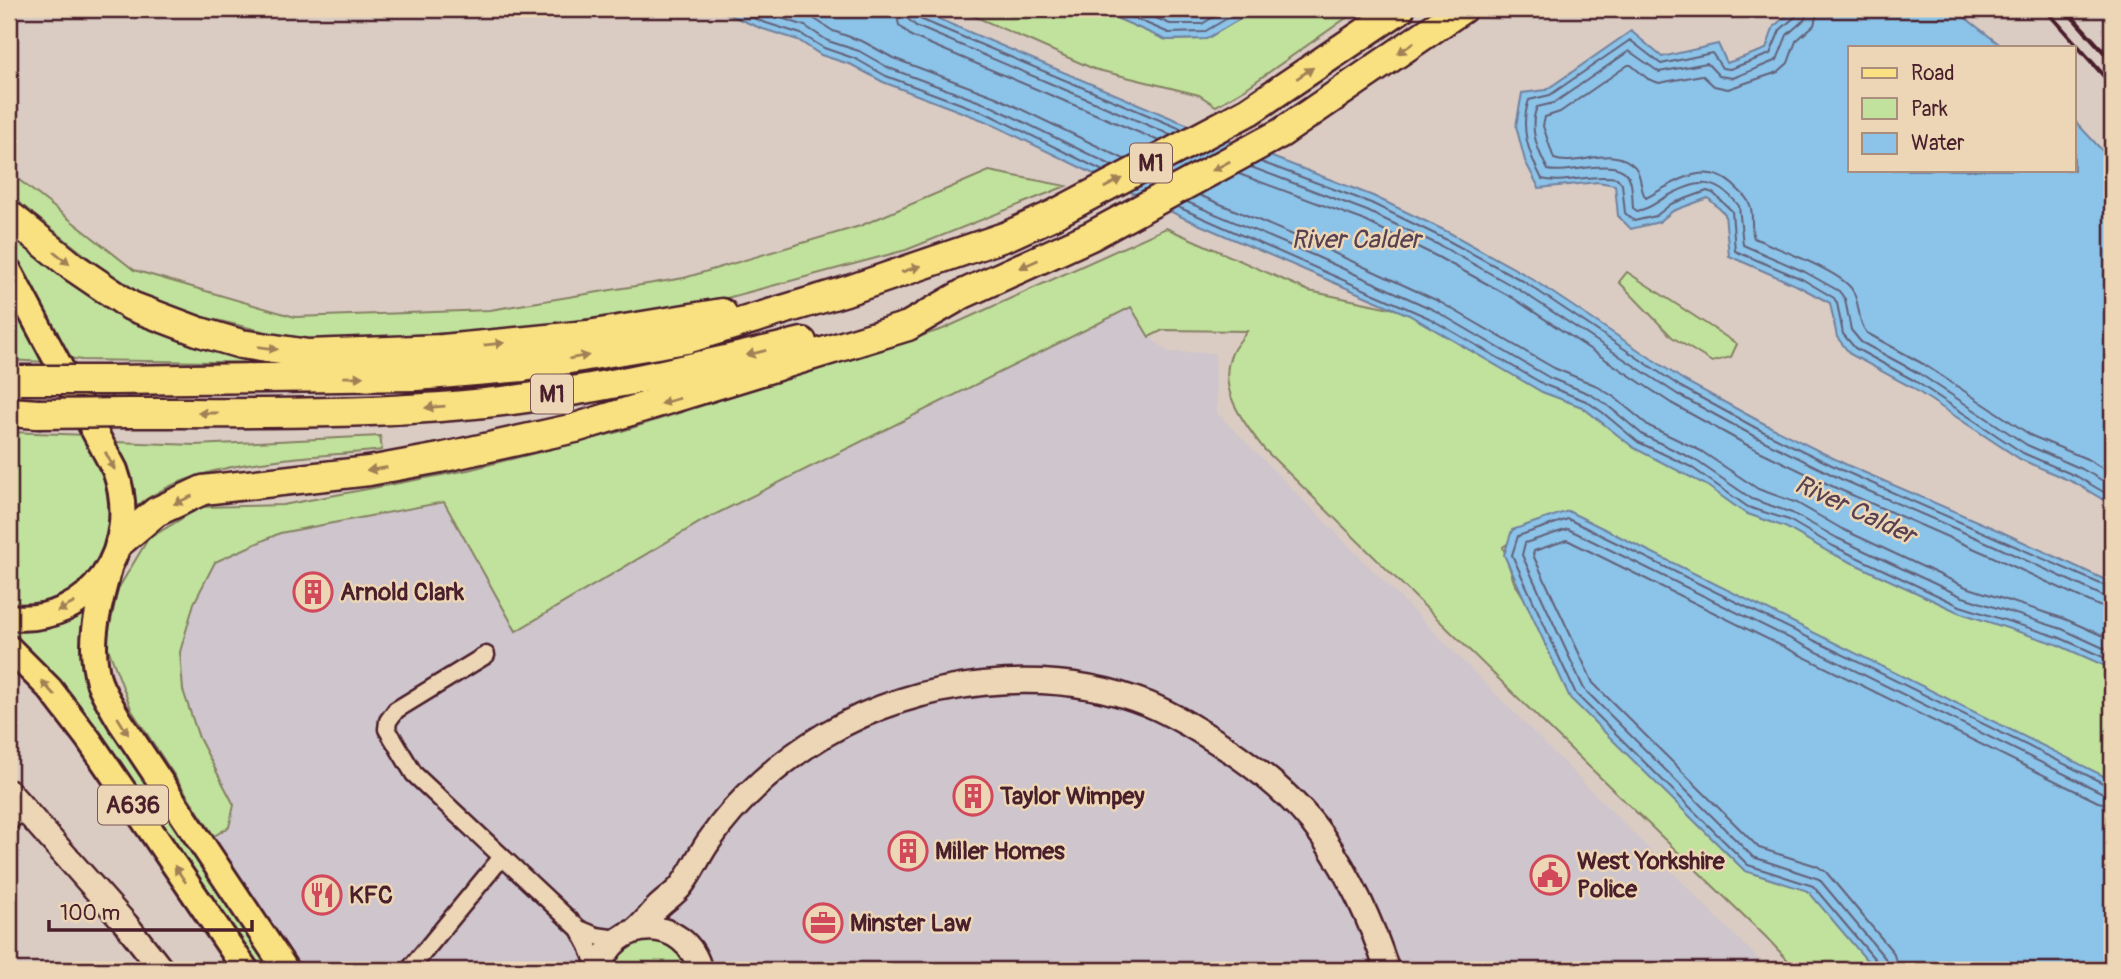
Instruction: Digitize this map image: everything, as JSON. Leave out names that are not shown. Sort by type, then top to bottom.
[{"type":"highway","name":"M1","points":[[14,379],[416,376],[523,367],[686,339],[846,291],[1007,236],[1053,215],[1249,111],[1400,9]]},
{"type":"highway","name":"M1","points":[[9,412],[38,414],[416,409],[526,398],[694,369],[820,337],[963,294],[1091,236],[1281,134],[1462,9]]},
{"type":"highway","points":[[9,215],[72,266],[131,306],[241,344],[308,354],[443,349],[588,335],[846,291]]},
{"type":"highway","points":[[120,542],[156,512],[202,491],[369,471],[575,428],[908,326],[963,294]]},
{"type":"main road","points":[[9,271],[115,470],[124,501],[120,542],[109,568],[82,598],[61,611],[40,617],[9,617]]},
{"type":"main road","name":"A636","points":[[109,568],[94,626],[94,654],[100,683],[135,745],[286,970]]},
{"type":"main road","name":"A636","points":[[9,648],[50,689],[89,740],[246,970]]},
{"type":"street","points":[[486,655],[396,710],[388,721],[387,729],[414,774],[579,929],[598,970]]},
{"type":"street","points":[[598,970],[604,955],[681,886],[710,839],[734,810],[774,771],[826,734],[884,707],[952,687],[1011,682],[1074,685],[1146,704],[1183,721],[1256,769],[1290,799],[1322,836],[1353,885],[1387,970]]},
{"type":"street","points":[[13,808],[126,923],[162,970]]},
{"type":"street","points":[[409,970],[502,857]]},
{"type":"street","points":[[681,886],[677,912],[683,941]]},
{"type":"street","points":[[579,929],[596,936],[661,930],[683,941],[694,954],[700,970]]},
{"type":"shaded area","points":[[1131,307],[1149,337],[1169,352],[1215,353],[1217,413],[1769,970],[286,970],[200,844],[229,827],[234,805],[199,738],[182,690],[180,652],[194,603],[215,562],[280,533],[444,502],[517,630],[704,520]]},
{"type":"green space","points":[[958,9],[1096,9],[1167,40],[1206,39],[1257,9],[1359,9],[1245,89],[1216,106],[1199,95],[1094,69]]},
{"type":"green space","points":[[989,171],[1066,186],[906,250],[723,299],[520,329],[305,341],[165,308],[124,286],[9,195],[9,172],[134,270],[295,317],[490,310],[684,278],[860,226]]},
{"type":"green space","points":[[9,220],[53,261],[284,363],[69,358],[9,247]]},
{"type":"green space","points":[[1166,228],[1309,291],[1409,312],[1581,406],[1671,464],[1788,526],[2112,668],[2112,784],[1515,539],[1503,547],[1514,582],[1537,618],[1812,886],[1880,970],[1797,970],[1264,449],[1233,402],[1227,376],[1234,349],[1247,331],[1163,330],[1149,337],[1131,307],[704,520],[516,631],[444,502],[280,533],[215,562],[194,603],[180,652],[183,690],[199,738],[234,805],[229,827],[214,836],[132,711],[106,643],[118,589],[148,539],[201,507],[283,505],[468,470],[622,431],[943,329]]},
{"type":"green space","points":[[1627,272],[1737,344],[1731,357],[1712,362],[1672,337],[1619,282]]},
{"type":"green space","points":[[9,293],[46,362],[9,360]]},
{"type":"green space","points":[[9,432],[87,435],[113,494],[113,524],[109,540],[95,568],[85,580],[61,599],[29,607],[9,606]]},
{"type":"green space","points":[[380,436],[382,450],[252,463],[219,470],[188,479],[159,492],[133,509],[128,469],[115,442],[195,445]]},
{"type":"green space","points":[[93,597],[86,656],[278,970],[257,970],[42,666],[9,632],[9,628],[33,627],[53,620]]},
{"type":"green space","points":[[653,938],[676,946],[691,970],[610,970],[622,951],[638,942]]},
{"type":"water","name":"River Calder","points":[[716,9],[915,9],[1176,120],[1373,196],[1448,232],[1526,275],[1685,381],[1759,421],[1847,465],[2112,583],[2112,669],[2056,644],[1958,612],[1829,552],[1785,527],[1745,513],[1706,485],[1634,448],[1582,407],[1542,392],[1409,315],[1184,218],[985,121],[883,82],[852,65],[821,55],[798,40],[760,28]]},
{"type":"water","points":[[1096,9],[1257,9],[1206,39],[1166,40]]},
{"type":"water","points":[[1795,9],[1954,9],[2002,46],[1848,46],[1848,172],[2076,172],[2076,122],[2112,161],[2112,505],[2075,483],[2020,459],[1911,387],[1850,354],[1837,337],[1830,303],[1729,256],[1725,214],[1708,198],[1673,211],[1659,222],[1631,229],[1618,216],[1615,185],[1598,182],[1539,188],[1525,161],[1516,126],[1522,93],[1546,90],[1631,31],[1662,57],[1718,44],[1727,63],[1766,49],[1774,26]]},
{"type":"water","points":[[1568,511],[2112,780],[2112,970],[1875,970],[1808,891],[1745,871],[1570,698],[1504,555],[1512,530]]},
{"type":"railway","points":[[2045,9],[2112,85]]},
{"type":"railway","points":[[2065,9],[2112,61]]},
{"type":"place","name":"Arnold Clark","points":[[313,592]]},
{"type":"place","name":"Taylor Wimpey","points":[[973,796]]},
{"type":"place","name":"Miller Homes","points":[[908,851]]},
{"type":"place","name":"West Yorkshire Police","points":[[1550,875]]},
{"type":"place","name":"KFC","points":[[322,895]]},
{"type":"place","name":"Minster Law","points":[[823,923]]}]
